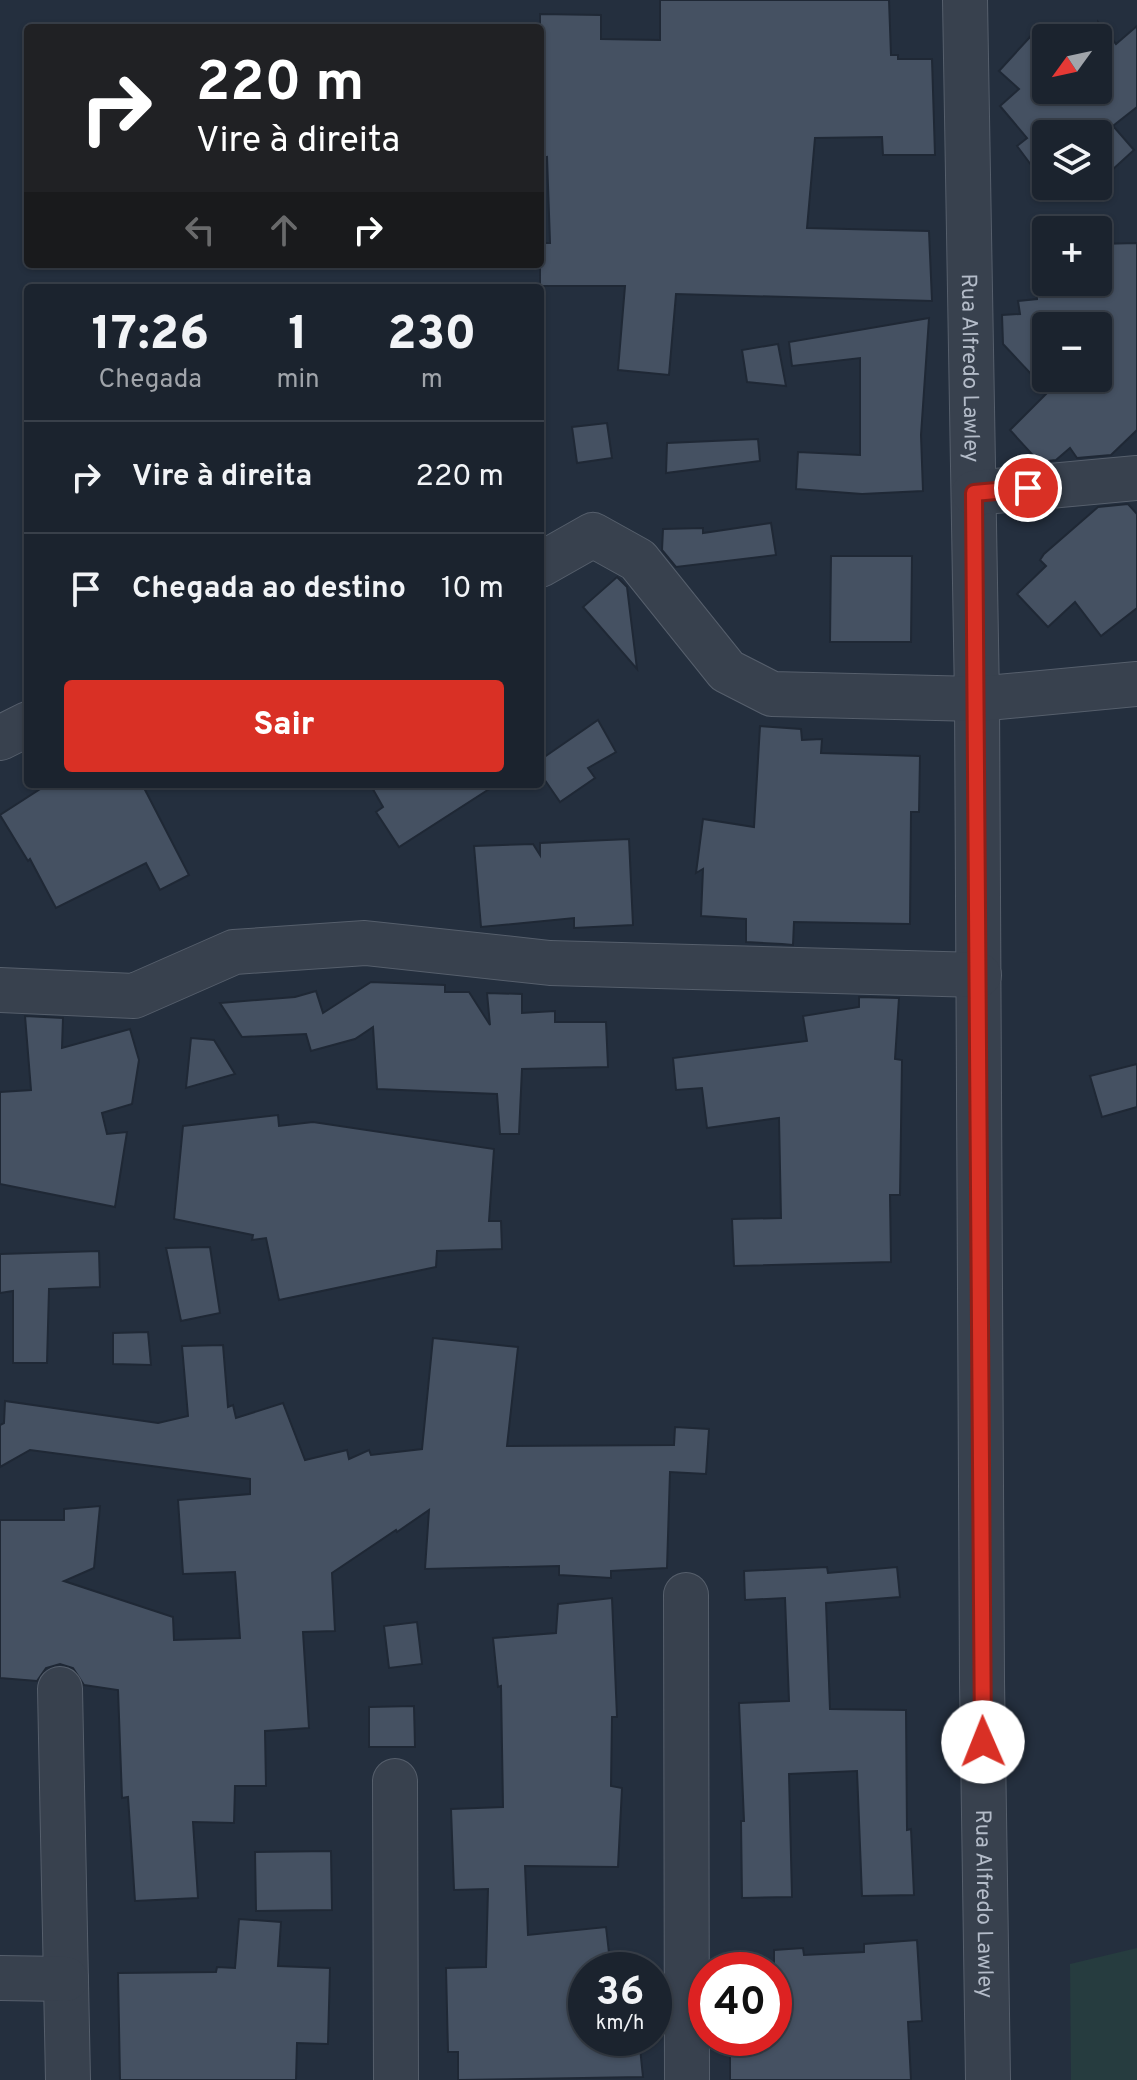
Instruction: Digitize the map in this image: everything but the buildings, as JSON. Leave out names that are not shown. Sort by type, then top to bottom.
[{"type":"street","name":"Rua Alfredo Lawley","points":[[965,0],[977,699],[982,1681],[988,2080]]},
{"type":"street","points":[[974,493],[1137,478]]},
{"type":"street","points":[[544,563],[593,535],[638,560],[727,671],[772,694],[977,699],[1137,684]]},
{"type":"street","points":[[0,738],[24,726]]},
{"type":"street","points":[[0,990],[134,996],[234,952],[365,943],[550,963],[979,975]]},
{"type":"street","points":[[686,1595],[687,2080]]},
{"type":"street","points":[[60,1689],[68,2080]]},
{"type":"street","points":[[395,1781],[396,2080]]},
{"type":"street","points":[[0,1978],[66,1979]]},
{"type":"green space","points":[[1137,1948],[1137,2080],[1071,2080],[1070,1964]]},
{"type":"route","points":[[983,1742],[974,493],[1028,488]]}]
